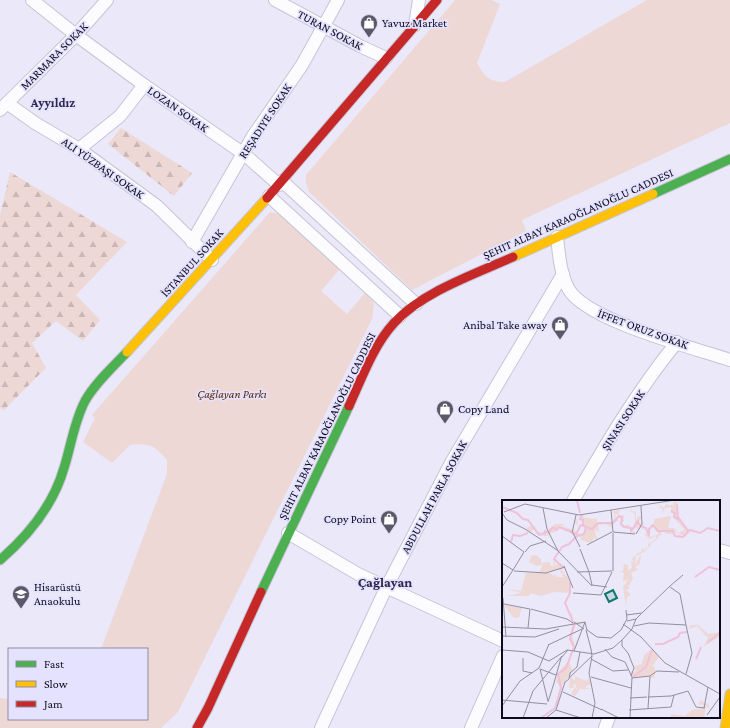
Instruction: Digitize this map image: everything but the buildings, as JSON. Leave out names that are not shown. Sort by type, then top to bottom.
[{"type":"street","name":"LOZAN SOKAK","points":[[32,0],[76,35],[144,85],[244,154],[281,183],[416,304]]},
{"type":"street","name":"MARMARA SOKAK","points":[[3,107],[76,35],[107,0]]},
{"type":"street","name":"TURAN SOKAK","points":[[275,0],[386,58]]},
{"type":"street","name":"REŞADIYE SOKAK","points":[[192,242],[254,136],[302,65],[338,0]]},
{"type":"street","points":[[415,26],[419,0]]},
{"type":"street","name":"İSTANBUL SOKAK","points":[[0,560],[27,536],[40,520],[50,502],[64,471],[77,419],[90,394],[270,196],[386,58],[437,0]]},
{"type":"street","points":[[79,150],[120,116],[144,85]]},
{"type":"street","points":[[3,107],[35,123],[79,150],[157,206],[212,260]]},
{"type":"street","name":"ŞEHIT ALBAY KARAOĞLANOĞLU CADDESI","points":[[197,728],[208,708],[288,533],[378,345],[400,316],[416,304],[453,284],[730,159]]},
{"type":"street","points":[[270,196],[400,316]]},
{"type":"street","name":"İFFET ORUZ SOKAK","points":[[557,237],[563,274],[568,288],[577,300],[593,311],[616,322],[730,360]]},
{"type":"street","name":"ABDULLAH PARLA SOKAK","points":[[321,728],[386,588],[459,448],[563,274]]},
{"type":"street","name":"ŞINASI SOKAK","points":[[574,500],[610,440],[664,358],[677,342]]},
{"type":"street","points":[[288,533],[358,574],[386,588],[502,640]]},
{"type":"street","points":[[720,550],[730,553]]},
{"type":"street","points":[[471,728],[502,658]]},
{"type":"street","points":[[725,728],[730,694]]},
{"type":"street","points":[[605,728],[609,718]]},
{"type":"green space","points":[[455,0],[491,0],[500,4],[477,63],[485,75],[495,81],[505,82],[647,0],[730,0],[730,123],[522,220],[526,231],[412,290],[309,192],[306,183],[306,175]]},
{"type":"green space","points":[[121,128],[192,173],[174,196],[108,144]]},
{"type":"green space","points":[[10,172],[127,242],[76,295],[100,320],[83,341],[56,321],[32,343],[46,368],[4,410],[0,408],[0,215]]},
{"type":"green space","name":"Çağlayan Parkı","points":[[270,212],[284,215],[340,269],[321,291],[347,314],[366,292],[374,303],[372,319],[178,712],[161,728],[0,728],[0,698],[8,699],[8,720],[148,720],[148,648],[101,648],[167,474],[167,460],[155,448],[137,444],[130,445],[112,463],[83,442],[95,418],[92,415]]},
{"type":"traffic: fast","points":[[653,194],[730,159]]},
{"type":"traffic: fast","points":[[0,560],[30,530],[47,507],[59,482],[75,426],[85,401],[99,382],[127,352]]},
{"type":"traffic: fast","points":[[261,592],[349,406]]},
{"type":"traffic: slow","points":[[513,257],[653,194]]},
{"type":"traffic: slow","points":[[127,352],[267,198]]},
{"type":"traffic: slow","points":[[725,728],[730,694]]},
{"type":"traffic: jam","points":[[267,198],[437,0]]},
{"type":"traffic: jam","points":[[349,406],[368,363],[380,342],[394,323],[406,312],[434,293],[466,277],[513,257]]},
{"type":"traffic: jam","points":[[197,728],[208,708],[261,592]]},
{"type":"place","name":"Yavuz Market","points":[[369,38]]},
{"type":"place","name":"Anibal Take away","points":[[560,340]]},
{"type":"place","name":"Copy Land","points":[[445,424]]},
{"type":"place","name":"Copy Point","points":[[389,534]]},
{"type":"place","name":"Hisarüstü Anaokulu","points":[[21,609]]},
{"type":"district","name":"Ayyıldız","points":[[53,102]]},
{"type":"district","name":"Çağlayan","points":[[385,582]]}]
